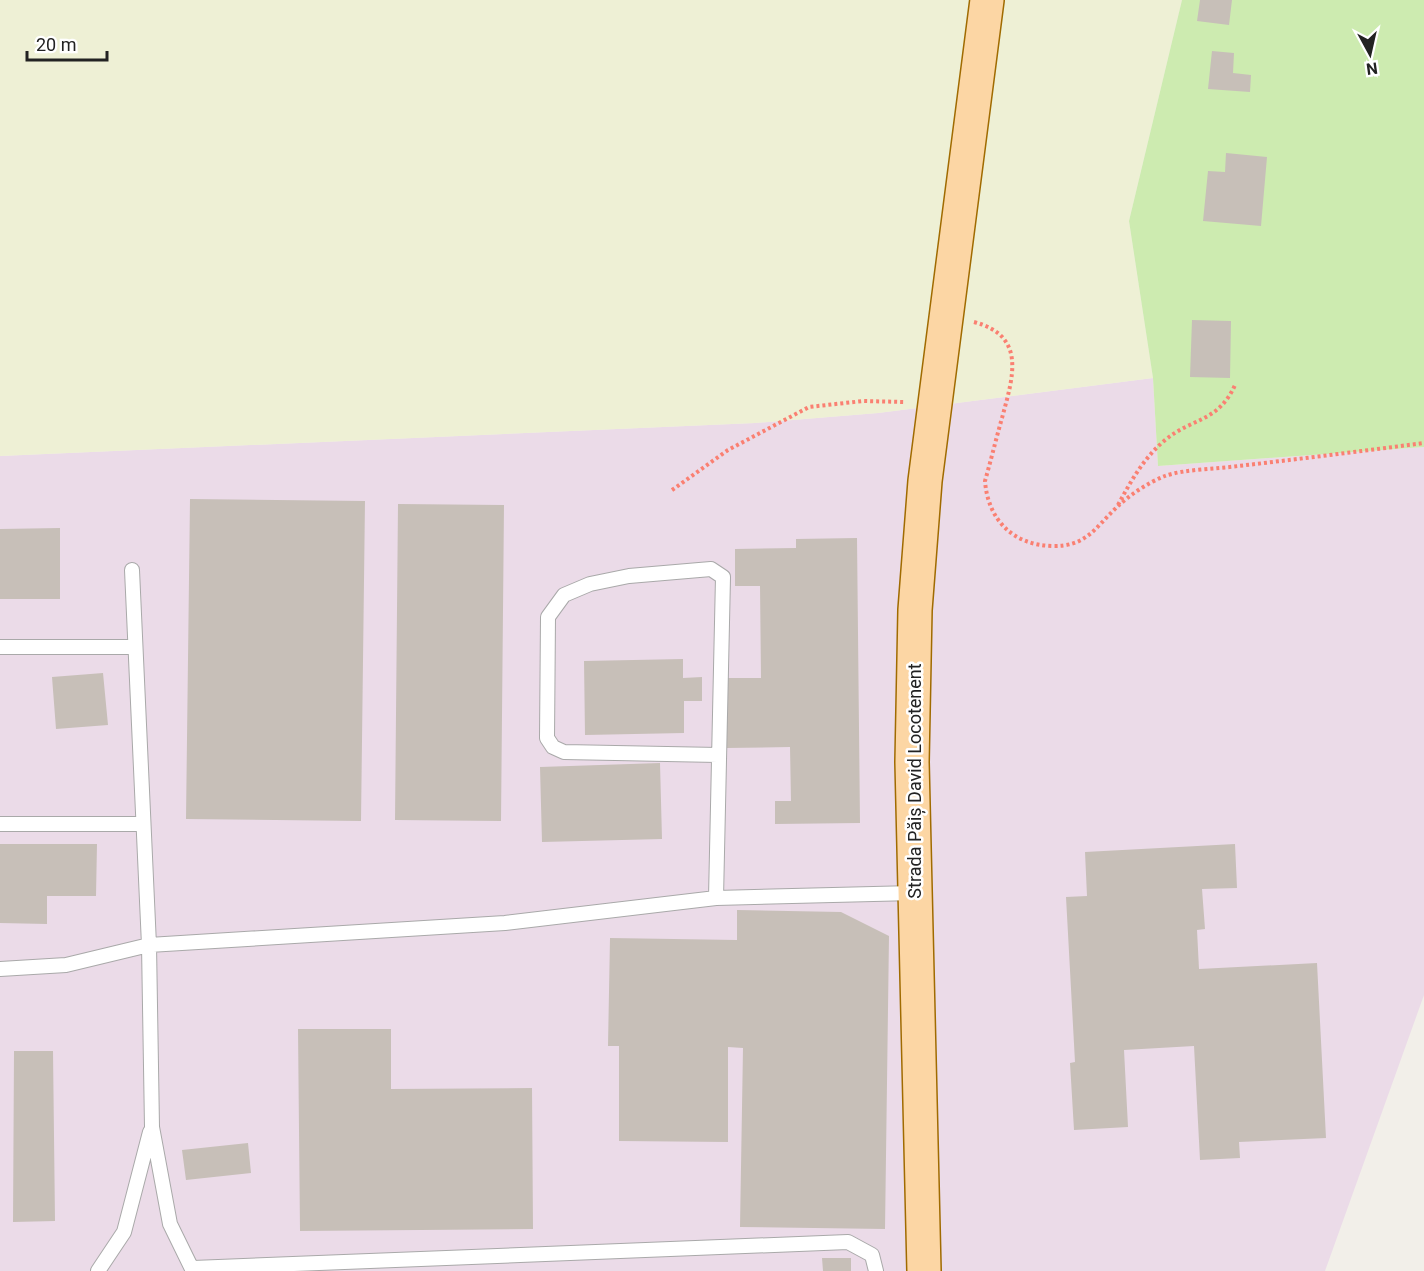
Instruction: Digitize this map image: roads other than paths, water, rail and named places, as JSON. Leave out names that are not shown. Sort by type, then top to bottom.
[{"type":"main road","name":"Strada Păiș David Locotenent","points":[[924,1271],[912,762],[915,610],[925,481],[987,0]]},
{"type":"lane","points":[[716,898],[723,577],[711,569],[629,576],[590,584],[564,595],[548,617],[546,738],[553,747],[564,752],[718,755]]},
{"type":"lane","points":[[132,570],[148,945],[152,1127],[170,1224],[193,1269],[848,1242],[872,1256],[876,1271]]},
{"type":"lane","points":[[0,647],[135,647]]},
{"type":"lane","points":[[0,824],[143,824]]},
{"type":"lane","points":[[0,969],[66,965],[148,945],[505,923],[716,898],[914,894]]},
{"type":"lane","points":[[98,1271],[124,1232],[152,1127]]}]
